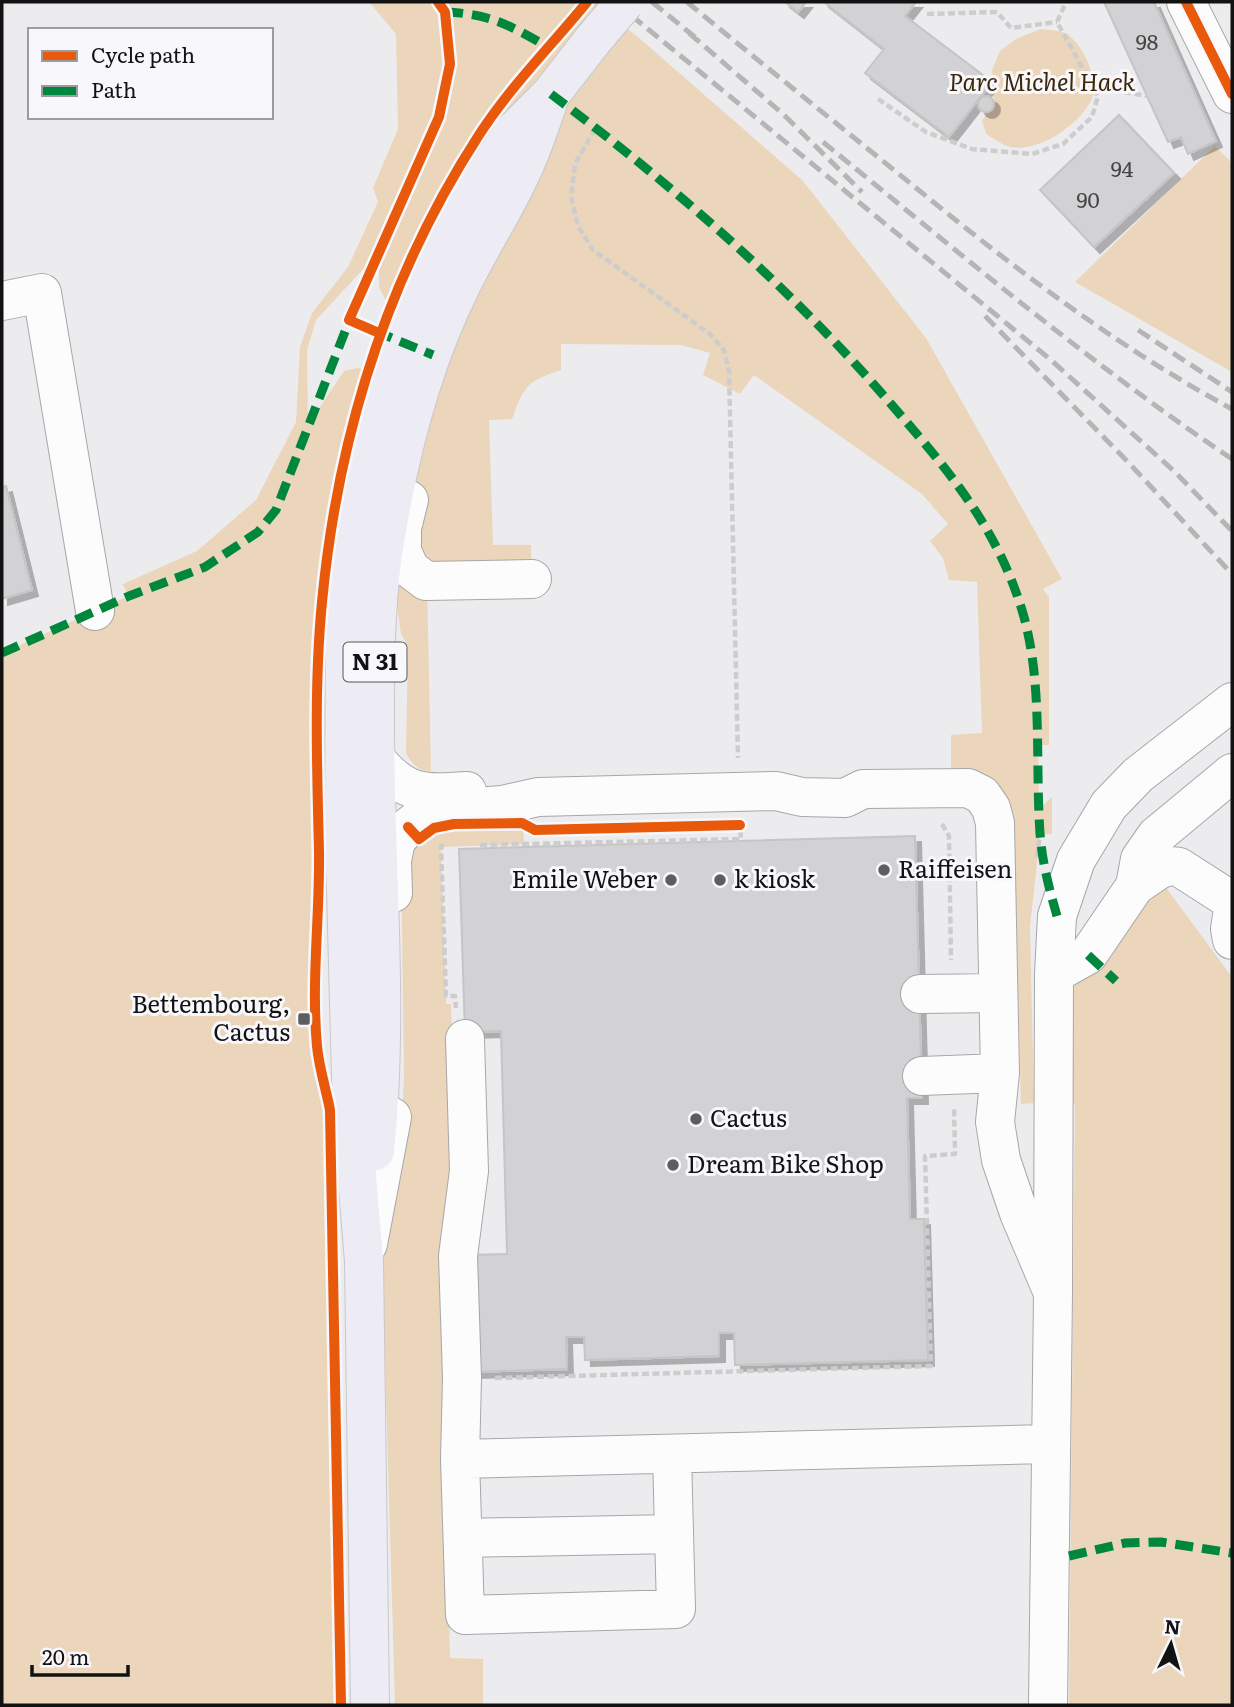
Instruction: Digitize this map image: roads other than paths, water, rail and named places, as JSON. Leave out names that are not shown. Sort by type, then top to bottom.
[{"type":"main road","name":"N 31","points":[[370,1705],[364,1261],[352,1116],[344,814],[345,625],[362,490],[403,343],[426,286],[466,205],[512,132],[551,94],[625,2]]},
{"type":"main road","name":"N 31","points":[[364,1261],[380,1077],[374,679],[386,531],[410,428],[428,369],[459,289],[526,163],[551,94]]},
{"type":"main road","points":[[362,490],[368,535],[358,628],[357,715],[363,737],[375,758]]},
{"type":"street","points":[[1186,2],[1232,94]]},
{"type":"street","points":[[2,301],[42,293],[95,611]]},
{"type":"street","points":[[428,369],[425,426],[402,528],[402,551],[410,569],[426,581],[532,579]]},
{"type":"street","points":[[1048,1705],[1054,974],[1057,916],[1076,860],[1110,805],[1138,775],[1232,702]]},
{"type":"street","points":[[375,758],[390,777],[408,789],[437,793],[501,789],[538,797]]},
{"type":"street","points":[[1135,886],[1140,859],[1156,836],[1232,773]]},
{"type":"street","points":[[364,1261],[392,1116],[396,1077],[392,860],[396,841],[422,816],[439,810],[502,806],[538,797],[758,792],[845,798],[863,789],[968,788],[982,795],[991,808],[995,823],[1000,1073],[995,1122],[1001,1160],[1019,1213],[1053,1293]]},
{"type":"street","points":[[1054,974],[1088,955],[1135,886],[1160,869],[1179,867],[1232,901]]},
{"type":"street","points":[[1232,916],[1232,940]]},
{"type":"street","points":[[935,994],[998,993]]},
{"type":"street","points":[[465,1040],[469,1171],[458,1256],[465,1615],[676,1609],[672,1454]]},
{"type":"street","points":[[1000,1073],[1015,1113],[1030,1175],[1053,1220]]},
{"type":"street","points":[[937,1076],[1000,1073]]},
{"type":"street","points":[[460,1459],[1050,1444]]},
{"type":"street","points":[[463,1538],[674,1534]]},
{"type":"railway","points":[[615,2],[1051,360],[1175,472],[1232,531]]},
{"type":"railway","points":[[652,2],[696,38]]},
{"type":"railway","points":[[687,2],[1026,275],[1147,359],[1232,409]]},
{"type":"railway","points":[[689,33],[783,114],[862,192]]},
{"type":"railway","points":[[823,142],[1075,345],[1232,459]]},
{"type":"railway","points":[[985,316],[1127,461],[1232,574]]},
{"type":"railway","points":[[1138,330],[1232,392]]},
{"type":"place","name":"Raiffeisen","points":[[884,870]]},
{"type":"place","name":"Emile Weber","points":[[671,880]]},
{"type":"place","name":"k kiosk","points":[[720,880]]},
{"type":"place","name":"Bettembourg, Cactus","points":[[304,1019]]},
{"type":"place","name":"Cactus","points":[[696,1119]]},
{"type":"place","name":"Dream Bike Shop","points":[[673,1165]]},
{"type":"park label","name":"Parc Michel Hack","points":[[1042,83]]}]
